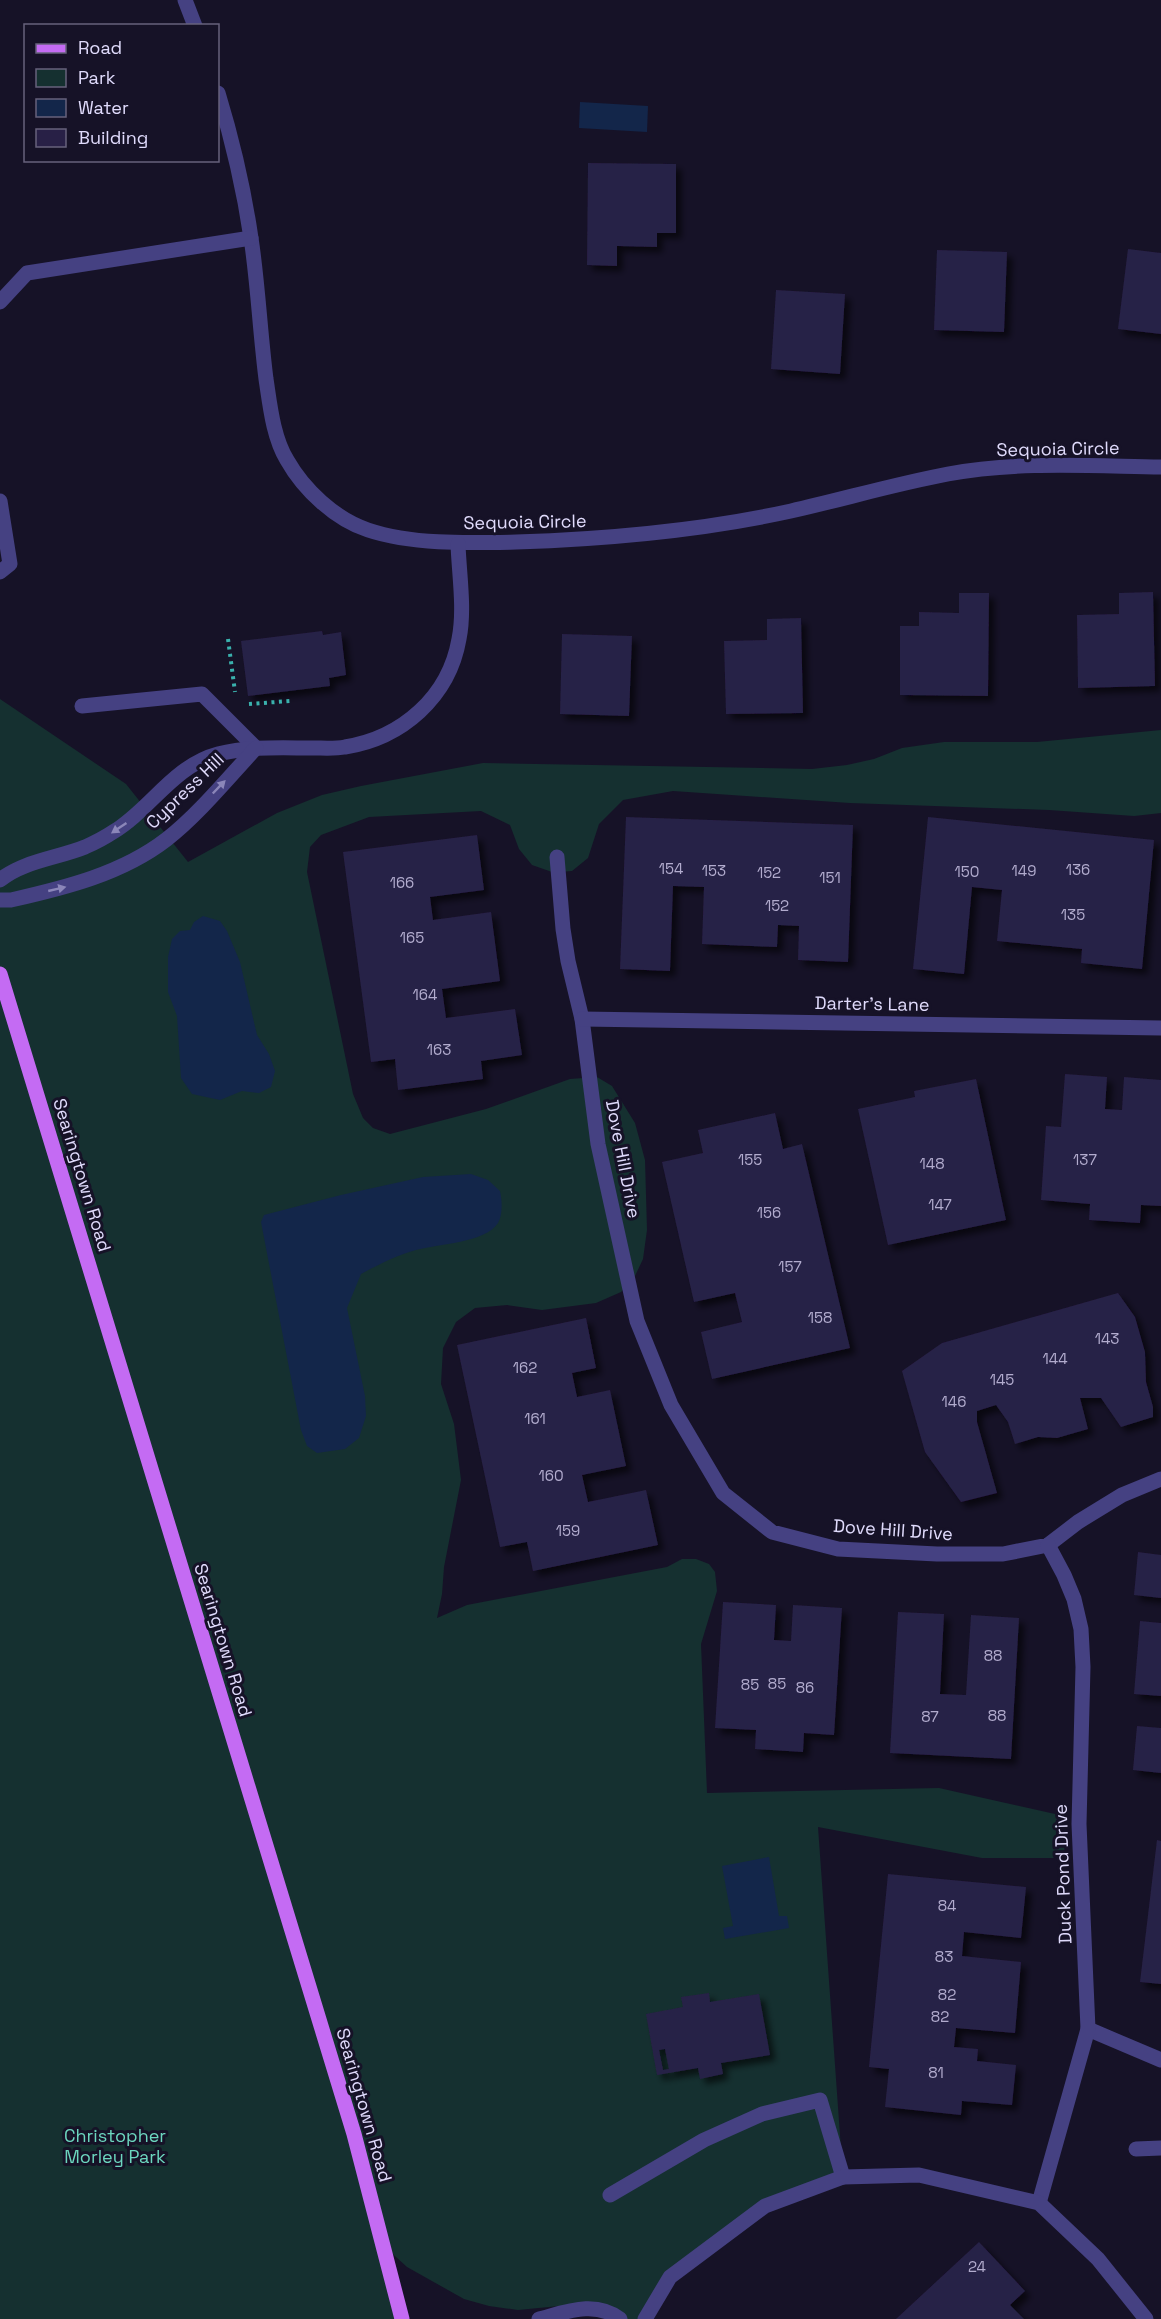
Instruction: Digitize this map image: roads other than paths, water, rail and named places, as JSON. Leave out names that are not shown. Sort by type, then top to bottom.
[{"type":"main road","name":"Searingtown Road","points":[[0,974],[354,2134],[402,2319]]},
{"type":"street","points":[[185,0],[194,24]]},
{"type":"street","name":"Sequoia Circle","points":[[219,97],[251,238],[274,427],[286,459],[324,504],[346,520],[368,530],[392,536],[458,544],[598,540],[686,530],[790,511],[951,473],[1031,465],[1161,467]]},
{"type":"street","points":[[0,302],[27,273],[251,238]]},
{"type":"street","points":[[0,501],[10,564],[0,572]]},
{"type":"street","name":"Cypress Hill","points":[[0,880],[34,863],[85,847],[113,832],[134,818],[172,780],[195,764],[217,754],[256,748],[344,747],[380,738],[405,723],[425,708],[440,690],[460,638],[458,544]]},
{"type":"street","points":[[82,706],[202,694],[256,748]]},
{"type":"street","name":"Cypress Hill","points":[[0,900],[10,900],[75,885],[140,856],[166,840],[187,822],[256,748]]},
{"type":"street","name":"Dove Hill Drive","points":[[557,857],[565,940],[582,1019],[598,1144],[637,1321],[671,1405],[723,1493],[772,1532],[838,1549],[937,1554],[1003,1554],[1048,1545],[1078,1522],[1122,1495],[1161,1479]]},
{"type":"street","name":"Darter's Lane","points":[[582,1019],[1161,1028]]},
{"type":"street","name":"Duck Pond Drive","points":[[1039,2203],[1088,2029],[1079,1824],[1083,1667],[1081,1629],[1074,1599],[1048,1545]]},
{"type":"street","points":[[1088,2029],[1161,2060]]},
{"type":"street","points":[[610,2195],[704,2140],[762,2114],[820,2100],[843,2177]]},
{"type":"street","points":[[1136,2149],[1161,2148]]},
{"type":"street","points":[[645,2319],[669,2277],[765,2206],[843,2177],[919,2175],[1039,2203],[1098,2259],[1146,2319]]},
{"type":"street","points":[[539,2319],[581,2308],[597,2309],[620,2319]]},
{"type":"water","points":[[580,102],[648,106],[647,132],[579,128]]},
{"type":"water","points":[[203,916],[220,921],[227,931],[240,962],[257,1035],[269,1054],[275,1071],[271,1087],[259,1093],[242,1091],[220,1100],[192,1094],[181,1078],[177,1016],[168,992],[168,957],[172,939],[180,931],[190,930],[194,922]]},
{"type":"water","points":[[471,1174],[488,1180],[500,1191],[501,1215],[492,1230],[472,1239],[409,1252],[361,1274],[347,1308],[365,1396],[366,1416],[359,1438],[345,1449],[317,1453],[307,1446],[301,1430],[261,1222],[264,1215],[423,1177]]},
{"type":"water","points":[[769,1857],[779,1916],[787,1916],[789,1928],[725,1939],[723,1928],[733,1926],[722,1866]]},
{"type":"park label","name":"Christopher Morley Park","points":[[115,2146]]}]
